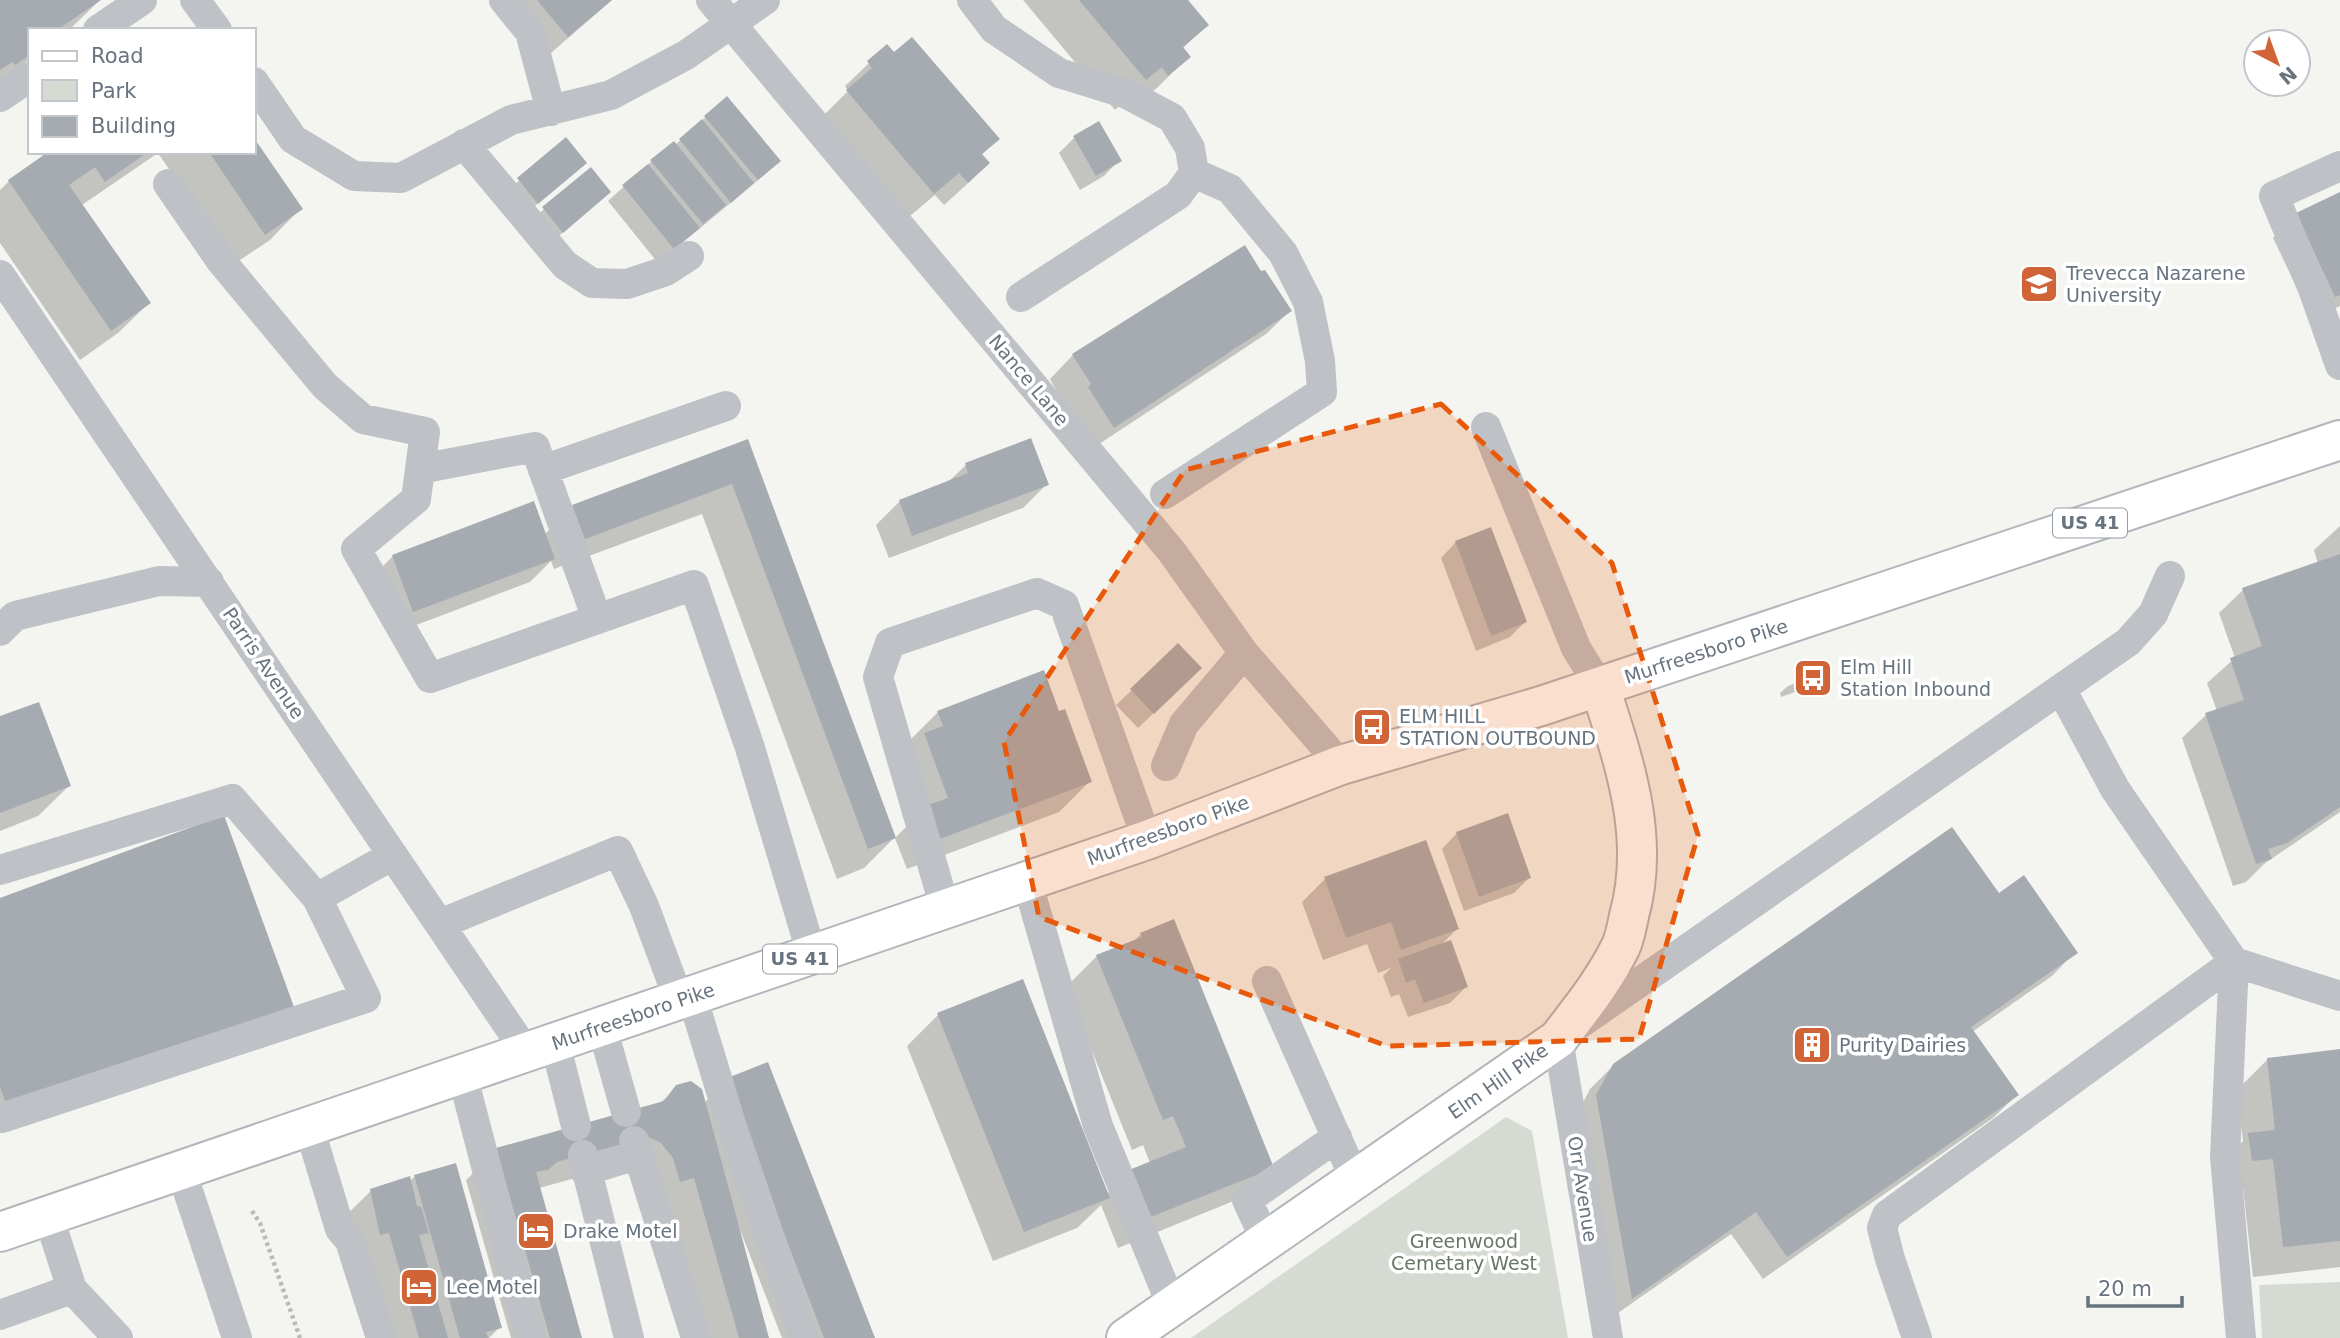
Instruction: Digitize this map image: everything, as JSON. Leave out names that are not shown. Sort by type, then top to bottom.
[{"type":"main road","name":"Murfreesboro Pike","points":[[0,1232],[1147,840],[1341,765],[1600,687],[2340,440]]},
{"type":"main road","name":"Elm Hill Pike","points":[[1126,1338],[1558,1039],[1596,991],[1622,944],[1636,891],[1639,844],[1632,795],[1600,687]]},
{"type":"street","points":[[101,28],[142,0]]},
{"type":"street","points":[[195,0],[216,28]]},
{"type":"street","points":[[504,0],[530,32],[551,111]]},
{"type":"street","name":"Nance Lane","points":[[711,0],[1172,552],[1244,653],[1341,765]]},
{"type":"street","points":[[256,85],[293,139],[354,176],[401,178],[511,120],[611,95],[686,55],[765,0]]},
{"type":"street","points":[[972,0],[995,29],[1059,73],[1127,94],[1172,118],[1190,148],[1194,173],[1178,195],[1021,296]]},
{"type":"street","points":[[0,97],[28,78]]},
{"type":"street","points":[[464,144],[565,265],[592,283],[627,284],[666,271],[689,256]]},
{"type":"street","points":[[2340,166],[2274,196],[2313,289],[2340,365]]},
{"type":"street","points":[[1165,494],[1322,392],[1320,361],[1308,302],[1283,253],[1230,189],[1194,173]]},
{"type":"street","points":[[168,184],[221,261],[325,386],[363,419],[425,432],[416,499],[356,549],[430,678],[694,585],[750,748],[812,955]]},
{"type":"street","name":"Parris Avenue","points":[[0,275],[440,924],[541,1048],[576,1126]]},
{"type":"street","points":[[543,470],[726,406]]},
{"type":"street","points":[[1486,427],[1576,648],[1600,687]]},
{"type":"street","points":[[420,469],[535,447],[597,619]]},
{"type":"street","points":[[1558,1039],[2128,642],[2153,614],[2170,576]]},
{"type":"street","points":[[0,631],[15,616],[159,580],[209,582]]},
{"type":"street","points":[[945,908],[878,677],[890,643],[1037,593],[1064,605],[1147,840]]},
{"type":"street","points":[[1166,766],[1184,724],[1244,653]]},
{"type":"street","points":[[2062,689],[2115,789],[2234,962],[2225,1157],[2241,1338]]},
{"type":"street","points":[[0,870],[232,799],[317,898],[366,998],[0,1117]]},
{"type":"street","points":[[440,924],[618,851],[686,998],[732,1124],[804,1338]]},
{"type":"street","points":[[317,898],[393,855]]},
{"type":"street","points":[[1027,881],[1098,1126],[1172,1307]]},
{"type":"street","points":[[2234,962],[2340,996]]},
{"type":"street","points":[[1917,1338],[1882,1228],[1887,1215],[2234,962]]},
{"type":"street","points":[[1267,981],[1356,1179]]},
{"type":"street","points":[[602,1027],[626,1112]]},
{"type":"street","name":"Orr Avenue","points":[[1558,1039],[1608,1338]]},
{"type":"street","points":[[462,1074],[531,1338]]},
{"type":"street","points":[[309,1126],[340,1229],[350,1241],[381,1338]]},
{"type":"street","points":[[1266,1241],[1247,1200],[1337,1137]]},
{"type":"street","points":[[629,1338],[584,1163],[637,1147],[696,1338]]},
{"type":"street","points":[[181,1170],[237,1338]]},
{"type":"street","points":[[48,1215],[72,1289],[118,1338]]},
{"type":"street","points":[[0,1315],[72,1289]]},
{"type":"path","points":[[252,1211],[260,1223],[300,1338]]},
{"type":"highlighted area","points":[[1441,404],[1612,563],[1698,835],[1639,1039],[1387,1046],[1039,917],[1004,742],[1185,470]]},
{"type":"green space","name":"Greenwood Cemetary West","points":[[1506,1117],[1532,1131],[1568,1338],[1191,1338]]},
{"type":"green space","points":[[2340,1282],[2340,1338],[2262,1338],[2259,1285]]},
{"type":"building","points":[[0,0],[101,0],[60,28],[28,28],[28,56],[0,70]]},
{"type":"building","points":[[537,0],[612,0],[568,37]]},
{"type":"building","points":[[1079,0],[1188,0],[1209,25],[1183,47],[1191,57],[1168,76],[1162,67],[1146,80]]},
{"type":"building","points":[[912,37],[1000,139],[982,154],[990,163],[968,183],[959,173],[934,194],[846,90],[872,68],[867,61],[887,44],[894,52]]},
{"type":"building","points":[[727,96],[781,161],[758,180],[704,116]]},
{"type":"building","points":[[702,119],[754,183],[731,203],[679,139]]},
{"type":"building","points":[[1099,121],[1122,161],[1096,176],[1073,136]]},
{"type":"building","points":[[566,137],[587,163],[538,204],[517,178]]},
{"type":"building","points":[[256,141],[303,209],[265,235],[210,154],[256,154]]},
{"type":"building","points":[[674,141],[726,205],[703,224],[650,160]]},
{"type":"building","points":[[45,154],[145,154],[105,182],[95,167],[69,185],[151,303],[111,331],[8,180]]},
{"type":"building","points":[[648,164],[700,228],[674,249],[622,185]]},
{"type":"building","points":[[591,167],[611,192],[563,233],[542,207]]},
{"type":"building","points":[[2340,192],[2340,295],[2335,297],[2296,213]]},
{"type":"building","points":[[1245,245],[1292,311],[1114,428],[1088,387],[1091,384],[1072,354]]},
{"type":"building","points":[[1031,438],[1049,485],[912,536],[899,500],[968,473],[965,463]]},
{"type":"building","points":[[748,439],[896,838],[868,849],[732,484],[585,539],[572,505]]},
{"type":"building","points":[[534,501],[555,559],[413,612],[392,555]]},
{"type":"building","points":[[1491,527],[1527,622],[1491,636],[1455,541]]},
{"type":"building","points":[[2340,554],[2340,807],[2287,843],[2268,849],[2272,859],[2256,864],[2205,713],[2244,700],[2230,658],[2262,646],[2242,588]]},
{"type":"building","points":[[1178,643],[1202,668],[1154,714],[1130,689]]},
{"type":"building","points":[[1044,670],[1059,711],[1065,709],[1092,782],[937,840],[925,806],[948,798],[924,733],[943,726],[937,711]]},
{"type":"building","points":[[39,702],[71,786],[0,813],[0,716]]},
{"type":"building","points":[[1508,813],[1531,878],[1479,897],[1456,832]]},
{"type":"building","points":[[224,815],[294,1007],[9,1112],[0,1087],[0,898]]},
{"type":"building","name":"Purity Dairies","points":[[1952,827],[1999,893],[2024,875],[2078,953],[1971,1027],[2019,1095],[1787,1257],[1756,1212],[1632,1299],[1596,1095],[1613,1064]]},
{"type":"building","points":[[1426,840],[1459,929],[1401,950],[1391,922],[1346,938],[1324,877]]},
{"type":"building","points":[[1174,919],[1274,1168],[1148,1218],[1129,1170],[1186,1147],[1173,1116],[1163,1120],[1096,955],[1142,937],[1140,933]]},
{"type":"building","points":[[1451,940],[1468,987],[1424,1003],[1415,979],[1406,983],[1398,959]]},
{"type":"building","points":[[1023,979],[1110,1198],[1024,1232],[937,1013]]},
{"type":"building","points":[[2340,1049],[2340,1241],[2283,1247],[2273,1159],[2252,1161],[2248,1133],[2275,1130],[2267,1058]]},
{"type":"building","points":[[768,1062],[875,1338],[824,1338],[725,1079]]},
{"type":"building","name":"Drake Motel","points":[[691,1081],[702,1089],[769,1338],[739,1338],[694,1178],[680,1182],[673,1158],[660,1142],[648,1137],[557,1162],[548,1170],[536,1172],[582,1338],[550,1338],[496,1148],[664,1101],[676,1085]]},
{"type":"building","points":[[456,1163],[502,1328],[486,1332],[488,1338],[460,1338],[414,1175]]},
{"type":"building","name":"Lee Motel","points":[[410,1176],[417,1206],[421,1207],[429,1233],[419,1235],[448,1338],[419,1338],[389,1233],[380,1235],[370,1189]]},
{"type":"place","name":"Trevecca Nazarene University","points":[[2039,284]]},
{"type":"place","name":"Elm Hill Station Inbound","points":[[1813,678]]},
{"type":"place","name":"ELM HILL STATION OUTBOUND","points":[[1372,727]]},
{"type":"place","name":"Purity Dairies","points":[[1812,1045]]},
{"type":"place","name":"Drake Motel","points":[[536,1231]]},
{"type":"place","name":"Lee Motel","points":[[419,1287]]}]
